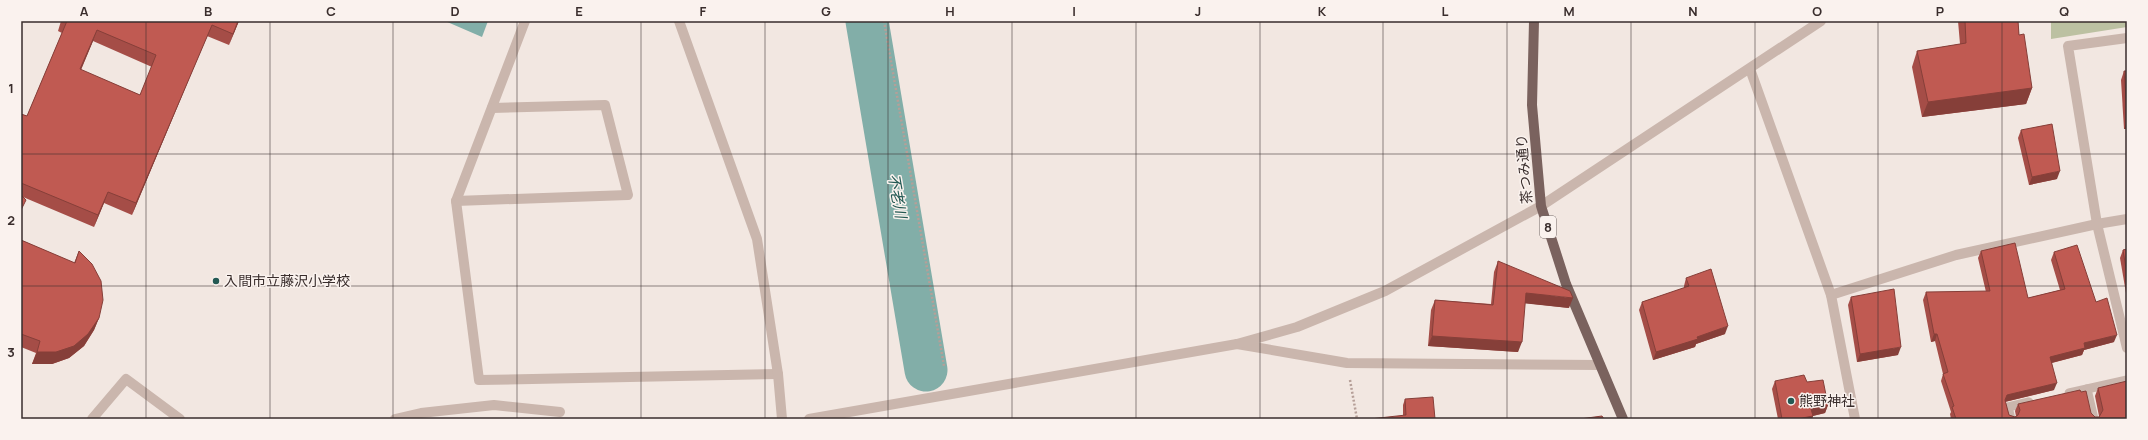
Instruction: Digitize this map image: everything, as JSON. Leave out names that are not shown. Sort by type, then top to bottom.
[{"type":"main road","name":"茶つみ通り","points":[[1534,21],[1532,105],[1541,206],[1566,284],[1623,419]]},
{"type":"street","points":[[525,21],[456,201],[480,380],[778,374]]},
{"type":"street","points":[[679,21],[757,239],[778,374],[782,419]]},
{"type":"street","points":[[809,419],[1237,344],[1297,327],[1385,291],[1541,206],[1821,21]]},
{"type":"street","points":[[2127,38],[2068,46],[2097,224],[2127,348]]},
{"type":"street","points":[[1750,69],[1831,295],[1854,419]]},
{"type":"street","points":[[456,201],[628,195],[605,105],[492,108]]},
{"type":"street","points":[[1831,295],[1956,255],[2097,224],[2127,219]]},
{"type":"street","points":[[1237,344],[1347,363],[1600,365]]},
{"type":"street","points":[[92,419],[126,378],[180,419]]},
{"type":"street","points":[[395,419],[422,413],[494,405],[560,412]]},
{"type":"lane","points":[[2058,395],[2127,380]]},
{"type":"lane","points":[[2088,389],[2094,419]]},
{"type":"lane","points":[[2011,419],[2008,407],[2037,400]]},
{"type":"path","points":[[884,21],[944,366]]},
{"type":"path","points":[[1347,363],[1357,419]]},
{"type":"green space","points":[[2051,21],[2127,21],[2127,27],[2051,39]]},
{"type":"water","points":[[445,21],[488,21],[482,37]]},
{"type":"building","points":[[67,21],[238,21],[233,34],[212,25],[136,203],[108,192],[98,215],[21,183],[21,114],[27,116]],"holes":[[[97,30],[156,55],[140,95],[80,69]]]},
{"type":"building","points":[[1965,21],[2018,21],[2019,35],[2024,34],[2032,88],[1928,102],[1917,51],[1966,43]]},
{"type":"building","points":[[2124,71],[2127,71],[2127,111]]},
{"type":"building","points":[[2052,124],[2060,171],[2032,177],[2021,130]]},
{"type":"building","points":[[21,195],[26,200],[21,210]]},
{"type":"building","points":[[21,240],[75,263],[79,251],[92,264],[101,281],[103,300],[99,318],[88,334],[74,346],[56,352],[37,352],[40,341],[21,334]]},
{"type":"building","points":[[2015,243],[2028,298],[2065,289],[2054,252],[2077,245],[2096,302],[2107,298],[2117,335],[2084,343],[2085,348],[2050,357],[2057,383],[2007,395],[2005,400],[2009,415],[2015,417],[2018,415],[2020,410],[2018,404],[2080,390],[2081,392],[2086,391],[2091,413],[2095,417],[2099,417],[2103,410],[2098,388],[2127,381],[2127,419],[1956,419],[1952,407],[1954,406],[1943,374],[1948,372],[1937,334],[1934,334],[1926,292],[1990,291],[1981,251]]},
{"type":"building","points":[[2127,249],[2127,275],[2123,250]]},
{"type":"building","points":[[1498,261],[1570,291],[1573,298],[1526,293],[1522,342],[1432,336],[1435,300],[1493,305]]},
{"type":"building","points":[[1711,269],[1728,326],[1697,337],[1698,339],[1656,352],[1642,302],[1689,286],[1686,278]]},
{"type":"building","points":[[1894,289],[1901,347],[1860,354],[1851,297]]},
{"type":"building","points":[[1804,375],[1807,382],[1823,380],[1828,405],[1811,409],[1813,416],[1797,419],[1782,419],[1775,381]]},
{"type":"building","points":[[1433,397],[1435,419],[1370,419],[1406,415],[1405,399]]},
{"type":"building","points":[[1602,416],[1604,419],[1580,419]]},
{"type":"waterway","name":"不老川","points":[[867,21],[926,370]]},
{"type":"place","name":"入間市立藤沢小学校","points":[[216,281]]},
{"type":"place","name":"熊野神社","points":[[1791,401]]}]
